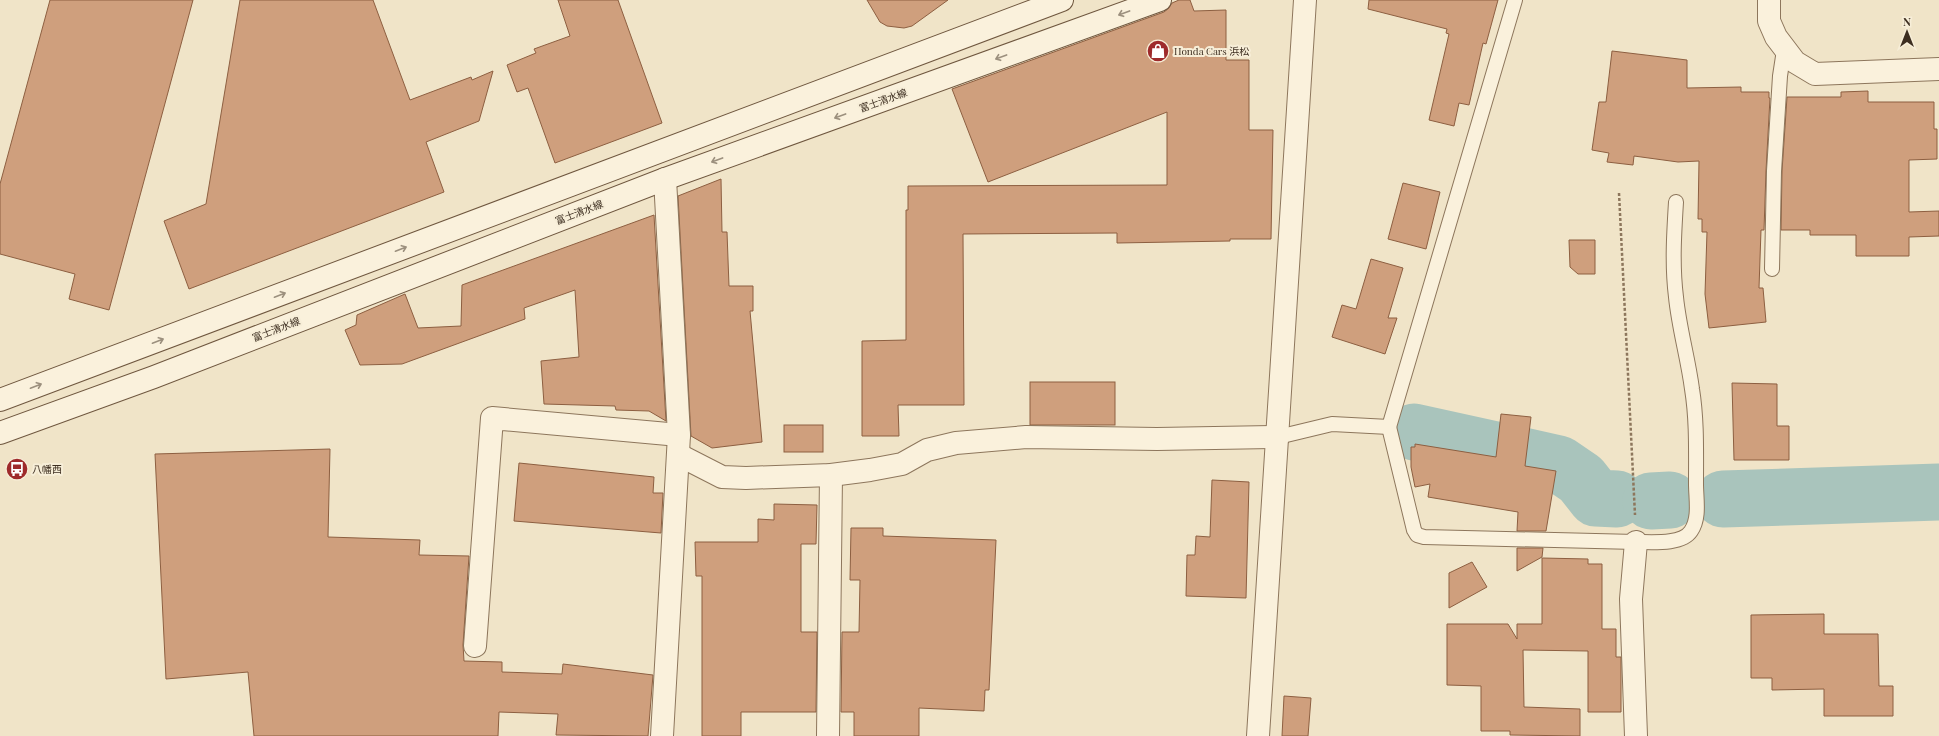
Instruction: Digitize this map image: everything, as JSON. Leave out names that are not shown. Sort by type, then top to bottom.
[{"type":"street","points":[[0,400],[1062,0]]},
{"type":"street","name":"富士清水線","points":[[0,433],[154,376],[665,179],[1160,0]]},
{"type":"street","points":[[1258,736],[1278,437],[1304,0]]},
{"type":"street","points":[[1769,0],[1769,21],[1776,38],[1795,62],[1815,74],[1939,69]]},
{"type":"street","points":[[662,736],[679,445],[665,179]]},
{"type":"street","points":[[475,646],[492,418],[679,445],[722,477],[746,478],[831,475],[870,470],[902,464],[927,450],[956,443],[1026,437],[1157,439],[1278,437]]},
{"type":"street","points":[[828,736],[831,475]]},
{"type":"street","points":[[1636,542],[1631,599],[1636,736]]},
{"type":"lane","points":[[1515,0],[1389,427],[1414,530],[1417,535],[1424,537],[1670,542],[1685,537],[1690,532],[1694,524],[1697,510],[1696,438],[1692,390],[1676,297],[1674,259],[1676,202]]},
{"type":"lane","points":[[1772,269],[1774,171],[1780,76],[1784,50]]},
{"type":"lane","points":[[1278,437],[1332,424],[1389,427]]},
{"type":"path","points":[[1619,194],[1636,542]]},
{"type":"building","points":[[50,0],[193,0],[109,310],[69,299],[75,274],[0,254],[0,184]]},
{"type":"building","points":[[240,0],[373,0],[410,100],[471,77],[472,80],[493,71],[479,121],[426,142],[444,192],[189,289],[164,221],[206,204]]},
{"type":"building","points":[[558,0],[618,0],[662,123],[555,163],[528,88],[517,92],[507,65],[536,53],[534,49],[570,36]]},
{"type":"building","points":[[867,0],[948,0],[912,26],[904,28],[887,26],[880,22]]},
{"type":"building","points":[[1179,0],[1190,0],[1194,11],[1226,10],[1226,60],[1249,60],[1249,130],[1273,130],[1271,239],[1117,243],[1117,233],[963,234],[964,405],[898,405],[899,436],[862,436],[862,341],[906,340],[906,210],[908,210],[908,186],[1167,185],[1167,112],[988,182],[952,89],[1164,12],[1172,3]]},
{"type":"building","points":[[1369,0],[1498,0],[1486,44],[1483,43],[1469,105],[1459,103],[1454,126],[1429,120],[1449,34],[1446,33],[1447,29],[1368,9]]},
{"type":"building","points":[[1612,51],[1687,60],[1687,88],[1741,87],[1741,92],[1769,92],[1770,98],[1764,230],[1761,230],[1759,288],[1763,288],[1766,322],[1709,328],[1705,294],[1707,232],[1702,232],[1702,219],[1698,219],[1699,161],[1678,162],[1634,156],[1633,165],[1607,162],[1609,153],[1592,150],[1599,102],[1606,102]]},
{"type":"building","points":[[1868,91],[1868,102],[1934,102],[1934,129],[1937,129],[1937,159],[1909,160],[1909,212],[1939,211],[1939,236],[1909,237],[1909,256],[1856,256],[1856,235],[1810,235],[1810,230],[1781,230],[1782,171],[1787,97],[1841,97],[1841,92]]},
{"type":"building","points":[[721,179],[722,232],[727,232],[729,286],[753,286],[753,311],[750,311],[762,442],[712,448],[691,436],[678,196]]},
{"type":"building","points":[[1403,183],[1440,192],[1426,249],[1388,239]]},
{"type":"building","points":[[654,215],[666,421],[649,411],[616,410],[615,406],[544,404],[541,361],[579,357],[575,290],[524,308],[525,319],[402,364],[360,365],[345,330],[356,325],[357,315],[405,294],[418,328],[461,326],[462,285]]},
{"type":"building","points":[[1569,240],[1595,240],[1595,274],[1578,274],[1570,267]]},
{"type":"building","points":[[1371,259],[1403,268],[1388,318],[1397,318],[1385,354],[1332,337],[1342,305],[1356,309]]},
{"type":"building","points":[[1030,382],[1115,382],[1115,425],[1030,425]]},
{"type":"building","points":[[1732,383],[1777,384],[1777,426],[1789,426],[1789,460],[1734,460]]},
{"type":"building","points":[[1501,414],[1531,417],[1525,466],[1556,471],[1546,531],[1517,531],[1518,512],[1428,497],[1430,484],[1415,487],[1411,467],[1411,447],[1415,447],[1415,444],[1496,457]]},
{"type":"building","points":[[784,425],[823,425],[823,452],[784,452]]},
{"type":"building","points":[[330,449],[328,537],[420,540],[419,555],[469,556],[463,645],[464,661],[502,662],[502,672],[562,674],[563,664],[653,675],[648,736],[556,735],[558,714],[499,712],[498,736],[254,736],[248,672],[166,679],[155,454]]},
{"type":"building","points":[[519,463],[654,477],[653,493],[663,493],[661,533],[514,521]]},
{"type":"building","points":[[1212,480],[1249,482],[1246,598],[1186,596],[1187,555],[1195,555],[1196,536],[1210,537]]},
{"type":"building","points":[[774,504],[817,505],[816,544],[801,544],[801,632],[817,632],[816,712],[741,712],[741,736],[702,736],[702,576],[696,576],[695,542],[758,542],[758,519],[774,520]]},
{"type":"building","points":[[851,528],[883,528],[883,536],[996,540],[989,690],[985,690],[984,711],[919,708],[919,736],[854,736],[854,712],[841,712],[842,632],[859,632],[860,580],[850,580]]},
{"type":"building","points":[[1517,548],[1543,548],[1542,557],[1517,571]]},
{"type":"building","points":[[1542,558],[1588,559],[1588,564],[1602,564],[1602,629],[1616,629],[1616,657],[1621,657],[1621,712],[1588,712],[1588,651],[1523,650],[1524,707],[1580,709],[1580,736],[1510,735],[1510,731],[1481,731],[1481,686],[1447,685],[1447,624],[1508,624],[1517,639],[1517,624],[1542,624]]},
{"type":"building","points":[[1472,562],[1487,587],[1449,608],[1449,573]]},
{"type":"building","points":[[1824,614],[1824,634],[1878,634],[1879,686],[1893,686],[1893,716],[1824,716],[1824,689],[1772,690],[1772,678],[1751,678],[1751,615]]},
{"type":"building","points":[[1284,696],[1311,698],[1308,736],[1282,736]]},
{"type":"waterway","points":[[1414,432],[1559,464],[1581,479],[1596,498],[1617,499]]},
{"type":"waterway","points":[[1723,499],[1939,492]]},
{"type":"waterway","points":[[1651,501],[1670,500]]},
{"type":"place","name":"Honda Cars 浜松","points":[[1158,51]]},
{"type":"place","name":"八幡西","points":[[17,469]]}]
